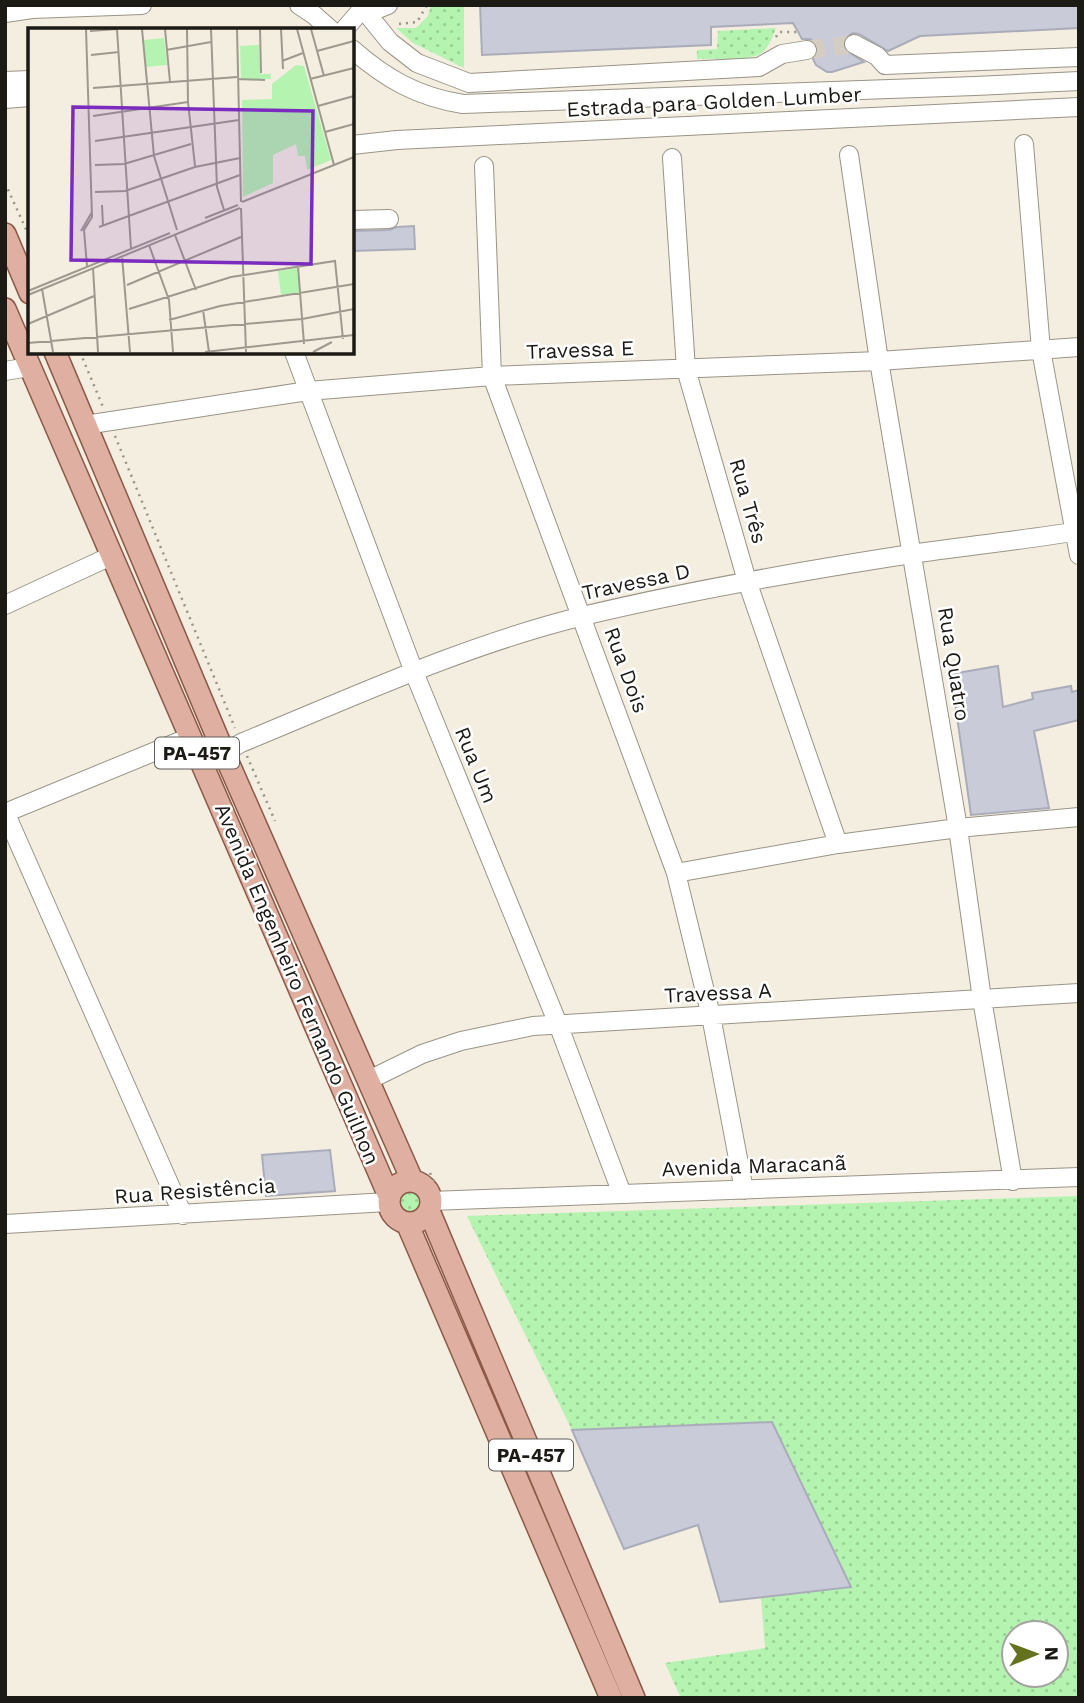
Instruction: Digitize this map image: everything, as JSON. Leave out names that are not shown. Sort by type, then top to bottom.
[{"type":"main road","points":[[5,234],[28,288]]},
{"type":"main road","name":"Avenida Engenheiro Fernando Guilhon","points":[[5,309],[389,1199],[394,1216],[407,1223],[611,1698]]},
{"type":"main road","name":"Avenida Engenheiro Fernando Guilhon","points":[[56,354],[224,753],[412,1180],[426,1187],[430,1206],[634,1698]]},
{"type":"main road","name":"Avenida Engenheiro Fernando Guilhon","points":[[389,1199],[397,1184],[412,1180]]},
{"type":"main road","points":[[407,1223],[422,1219],[430,1206]]},
{"type":"street","points":[[5,13],[32,9],[142,5]]},
{"type":"street","points":[[299,5],[329,28]]},
{"type":"street","points":[[361,7],[378,9],[388,5]]},
{"type":"street","points":[[345,28],[361,7]]},
{"type":"street","points":[[361,7],[390,43],[417,63],[470,83],[759,67],[782,54],[807,50]]},
{"type":"street","points":[[854,44],[877,56],[885,65],[1079,57]]},
{"type":"street","points":[[354,50],[382,73],[410,89],[436,100],[463,104],[1079,81]]},
{"type":"street","points":[[5,81],[28,79]]},
{"type":"street","points":[[5,99],[28,97]]},
{"type":"street","name":"Estrada para Golden Lumber","points":[[354,145],[397,140],[1079,107]]},
{"type":"street","points":[[1024,144],[1041,350],[1079,555]]},
{"type":"street","name":"Rua Quatro","points":[[849,155],[879,361],[958,828],[982,999],[1013,1181]]},
{"type":"street","name":"Rua Três","points":[[672,158],[686,369],[747,580],[838,844]]},
{"type":"street","name":"Rua Dois","points":[[484,166],[492,376],[676,873],[711,1016],[744,1190]]},
{"type":"street","points":[[354,220],[389,219]]},
{"type":"street","name":"Travessa E","points":[[85,425],[308,391],[492,376],[879,361],[1079,346]]},
{"type":"street","name":"Rua Um","points":[[294,354],[414,672],[558,1024],[622,1194]]},
{"type":"street","points":[[5,371],[29,367]]},
{"type":"street","name":"Travessa D","points":[[224,753],[253,738],[414,672],[498,640],[582,616],[747,580],[1076,532]]},
{"type":"street","points":[[5,605],[111,556]]},
{"type":"street","points":[[183,1215],[5,812],[190,737]]},
{"type":"street","points":[[676,873],[838,844],[958,828],[1079,817]]},
{"type":"street","name":"Travessa A","points":[[369,1080],[422,1054],[461,1041],[509,1030],[558,1024],[1079,993]]},
{"type":"street","name":"Avenida Maracanã","points":[[430,1206],[622,1194],[1079,1177]]},
{"type":"street","name":"Rua Resistência","points":[[5,1224],[183,1215],[389,1199]]},
{"type":"path","points":[[396,24],[417,22],[427,5]]},
{"type":"path","points":[[774,42],[779,32],[798,32]]},
{"type":"path","points":[[5,183],[28,233]]},
{"type":"green space","points":[[431,5],[464,5],[464,68],[413,43],[396,28],[416,28],[428,16]]},
{"type":"green space","points":[[776,28],[767,47],[758,55],[737,59],[697,59],[697,50],[717,49],[718,31]]},
{"type":"green space","points":[[411,1188],[421,1193],[426,1203],[421,1213],[411,1218],[401,1213],[396,1203],[401,1193]]},
{"type":"green space","points":[[1079,1196],[1079,1698],[681,1698],[665,1663],[765,1648],[761,1597],[851,1586],[772,1422],[572,1430],[467,1216]]},
{"type":"building","points":[[480,5],[1079,5],[1079,28],[920,36],[888,51],[853,33],[844,39],[844,49],[864,62],[827,72],[816,65],[813,59],[818,53],[816,43],[810,39],[802,39],[793,23],[711,27],[711,45],[482,55]]},
{"type":"building","points":[[414,226],[415,249],[354,251],[354,231],[389,230]]},
{"type":"building","points":[[998,666],[1003,707],[1033,699],[1032,693],[1071,686],[1072,692],[1079,690],[1079,720],[1034,731],[1049,808],[971,815],[951,674]]},
{"type":"building","points":[[330,1150],[335,1191],[266,1196],[262,1155]]},
{"type":"building","points":[[772,1422],[851,1587],[720,1602],[698,1525],[624,1549],[572,1430]]},
{"type":"tunnel","points":[[807,50],[854,44]]}]
